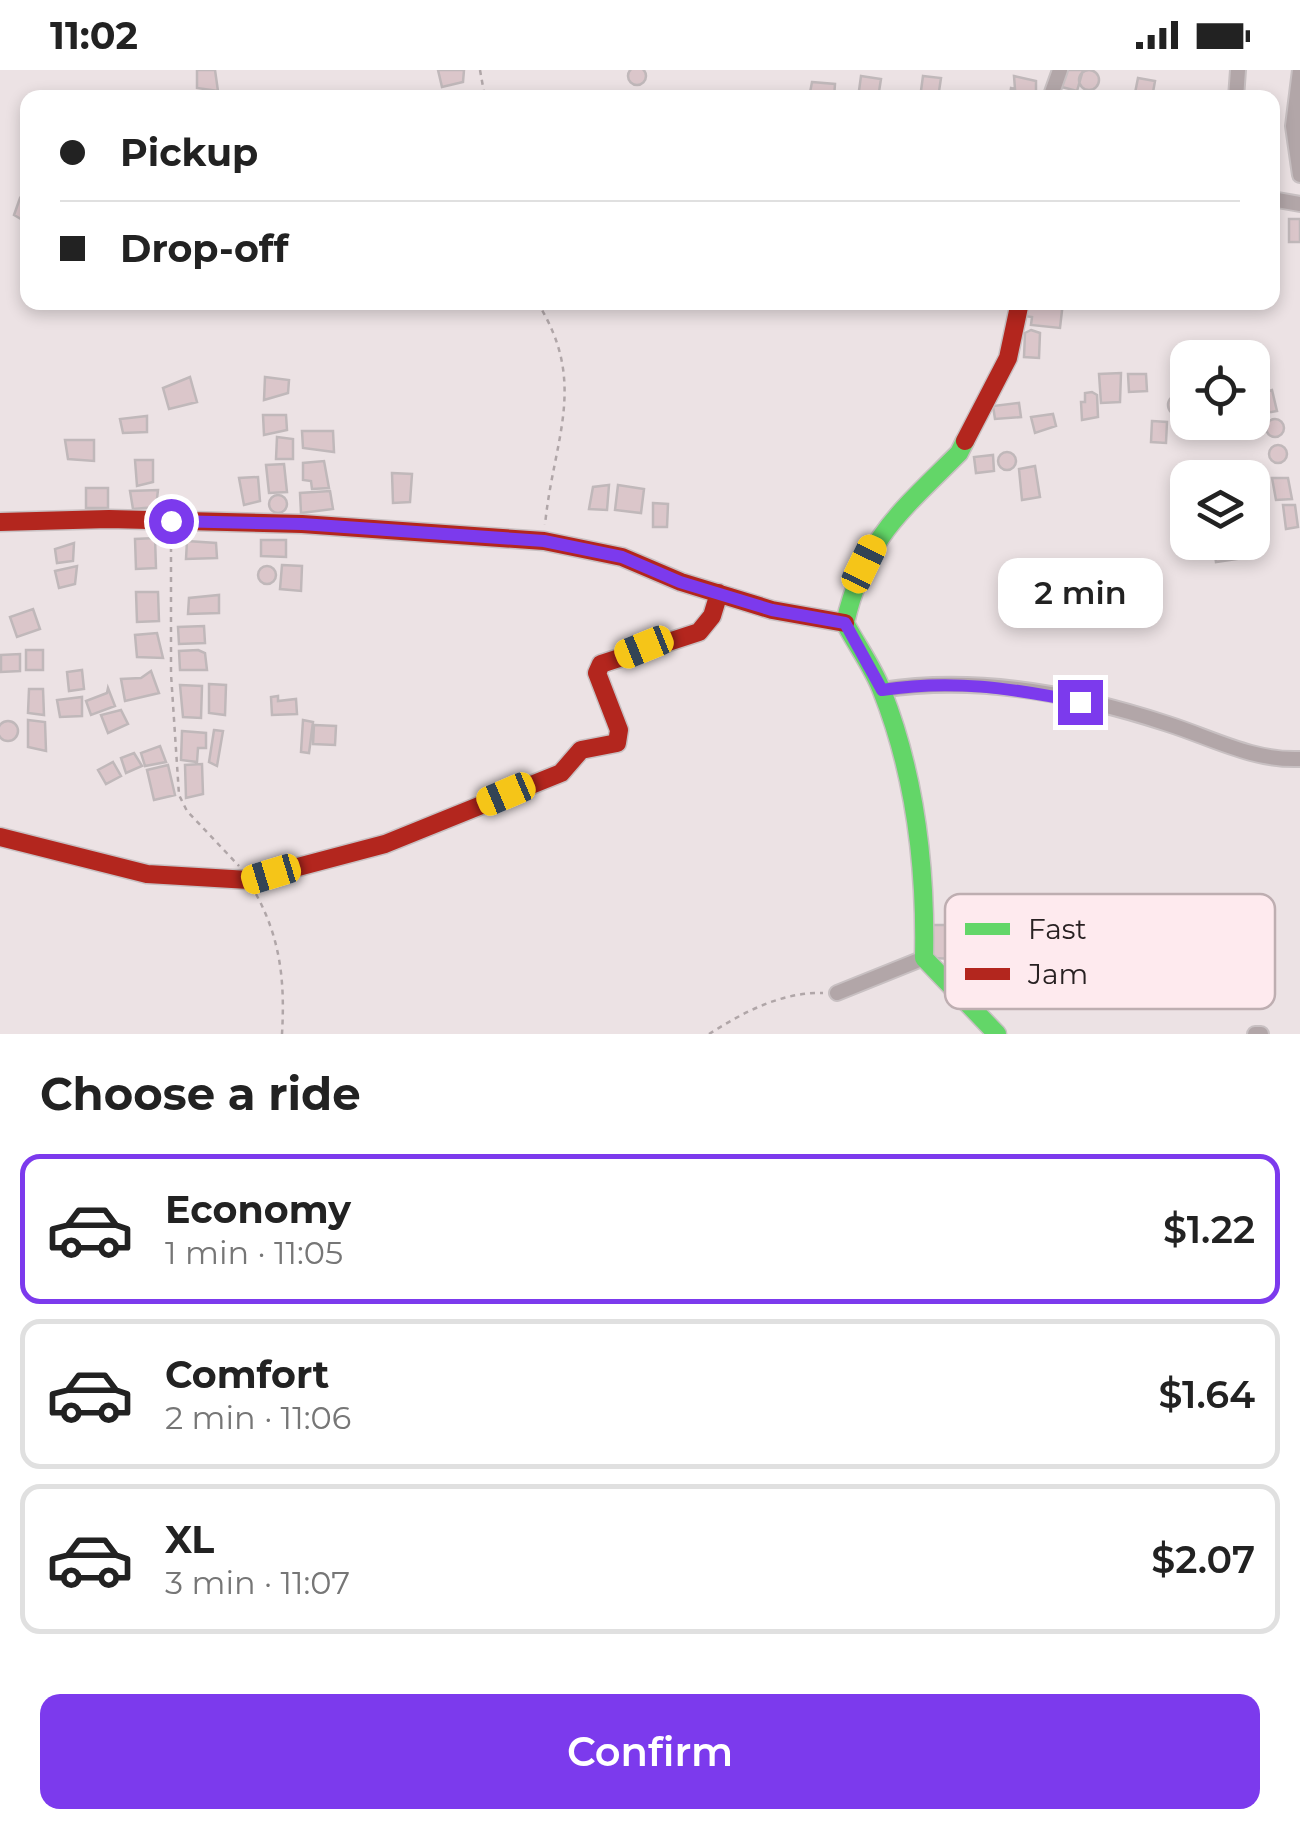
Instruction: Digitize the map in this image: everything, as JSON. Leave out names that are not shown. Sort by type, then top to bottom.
[{"type":"street","points":[[1300,70],[1293,126],[1300,175]]},
{"type":"street","points":[[945,980],[924,958],[926,862],[882,690],[845,623],[851,596],[878,535],[959,453],[1008,358],[1018,310]]},
{"type":"street","points":[[0,522],[302,524],[544,541],[622,557],[772,610],[845,623]]},
{"type":"street","points":[[0,837],[148,874],[248,880],[384,844],[560,773],[581,750],[617,743],[619,730],[596,673],[601,664],[700,632],[712,616],[719,594]]},
{"type":"street","points":[[882,690],[925,683],[996,685],[1121,709],[1256,755],[1300,760]]},
{"type":"street","points":[[838,993],[924,958]]},
{"type":"street","points":[[973,1009],[997,1034]]},
{"type":"path","points":[[542,310],[560,340],[564,373],[564,423],[544,541]]},
{"type":"path","points":[[171,521],[171,674],[179,795],[187,811],[214,836],[248,880],[269,918],[284,974],[282,1034]]},
{"type":"path","points":[[709,1034],[767,1002],[803,992],[838,993]]},
{"type":"building","points":[[637,67],[646,76],[637,85],[628,76]]},
{"type":"building","points":[[197,70],[215,70],[218,90],[197,88]]},
{"type":"building","points":[[438,70],[464,70],[463,82],[442,87]]},
{"type":"building","points":[[1063,70],[1083,70],[1077,90],[1058,86]]},
{"type":"building","points":[[1089,70],[1099,80],[1089,90],[1079,80]]},
{"type":"building","points":[[861,76],[881,79],[879,90],[859,90]]},
{"type":"building","points":[[923,76],[941,78],[939,90],[921,90]]},
{"type":"building","points":[[1014,76],[1036,81],[1036,90],[1011,90],[1015,89]]},
{"type":"building","points":[[1138,78],[1155,81],[1153,90],[1136,90]]},
{"type":"building","points":[[812,82],[835,84],[835,90],[810,90]]},
{"type":"building","points":[[1289,219],[1300,219],[1300,242],[1289,242]]},
{"type":"building","points":[[1027,310],[1062,310],[1060,328],[1031,325],[1032,317],[1025,316]]},
{"type":"building","points":[[1025,333],[1040,333],[1039,358],[1024,357]]},
{"type":"building","points":[[1121,373],[1120,402],[1101,403],[1099,374]]},
{"type":"building","points":[[1128,374],[1146,374],[1147,391],[1129,392]]},
{"type":"building","points":[[190,377],[197,402],[169,409],[163,388]]},
{"type":"building","points":[[265,377],[289,380],[288,393],[264,400]]},
{"type":"building","points":[[1270,391],[1277,411],[1270,412]]},
{"type":"building","points":[[1085,393],[1097,395],[1098,417],[1082,420],[1081,402],[1085,402]]},
{"type":"building","points":[[1019,403],[1021,417],[995,419],[993,406]]},
{"type":"building","points":[[1053,414],[1056,426],[1035,433],[1031,417]]},
{"type":"building","points":[[263,415],[286,415],[287,430],[264,435]]},
{"type":"building","points":[[147,416],[147,432],[123,433],[120,419]]},
{"type":"building","points":[[1152,421],[1167,422],[1166,443],[1151,442]]},
{"type":"building","points":[[1270,422],[1281,422],[1281,434],[1270,434]]},
{"type":"building","points":[[302,431],[333,431],[334,452],[303,448]]},
{"type":"building","points":[[277,437],[293,439],[293,459],[276,459]]},
{"type":"building","points":[[65,440],[94,440],[94,461],[68,459]]},
{"type":"building","points":[[1278,445],[1285,447],[1285,461],[1278,463],[1271,461],[1269,454],[1271,447]]},
{"type":"building","points":[[1007,452],[1016,461],[1007,470],[998,461]]},
{"type":"building","points":[[993,455],[994,471],[976,473],[974,457]]},
{"type":"building","points":[[135,460],[153,460],[153,482],[137,486]]},
{"type":"building","points":[[324,461],[329,488],[312,489],[311,481],[303,480],[303,463]]},
{"type":"building","points":[[284,464],[287,492],[269,493],[266,465]]},
{"type":"building","points":[[1035,466],[1040,497],[1022,500],[1019,469]]},
{"type":"building","points":[[392,473],[412,474],[410,502],[393,503]]},
{"type":"building","points":[[258,477],[260,501],[244,505],[239,478]]},
{"type":"building","points":[[1272,478],[1288,478],[1292,499],[1276,500]]},
{"type":"building","points":[[609,485],[607,510],[589,509],[593,487]]},
{"type":"building","points":[[618,485],[644,489],[641,513],[615,510]]},
{"type":"building","points":[[86,488],[108,488],[108,508],[86,508]]},
{"type":"building","points":[[158,490],[156,507],[133,509],[130,491]]},
{"type":"building","points":[[330,491],[333,509],[301,513],[300,493]]},
{"type":"building","points":[[278,495],[287,504],[278,513],[269,504]]},
{"type":"building","points":[[653,503],[668,504],[667,527],[653,527]]},
{"type":"building","points":[[1283,505],[1295,505],[1298,527],[1286,529]]},
{"type":"building","points":[[155,538],[156,568],[136,569],[135,539]]},
{"type":"building","points":[[261,540],[286,540],[286,557],[261,556]]},
{"type":"building","points":[[187,541],[216,543],[217,558],[186,559]]},
{"type":"building","points":[[74,543],[73,561],[57,563],[55,549]]},
{"type":"building","points":[[282,565],[302,566],[301,591],[280,589]]},
{"type":"building","points":[[77,566],[75,584],[59,588],[55,571]]},
{"type":"building","points":[[267,566],[276,575],[267,584],[258,575]]},
{"type":"building","points":[[136,592],[158,592],[159,621],[137,622]]},
{"type":"building","points":[[219,595],[219,613],[188,614],[189,598]]},
{"type":"building","points":[[33,609],[40,629],[17,637],[10,617]]},
{"type":"building","points":[[204,626],[205,643],[179,644],[178,627]]},
{"type":"building","points":[[157,633],[163,658],[137,657],[135,635]]},
{"type":"building","points":[[26,650],[43,650],[43,670],[26,670]]},
{"type":"building","points":[[179,651],[205,653],[207,670],[180,670]]},
{"type":"building","points":[[20,654],[20,671],[1,672],[1,655]]},
{"type":"building","points":[[82,670],[84,689],[69,691],[67,672]]},
{"type":"building","points":[[151,671],[159,693],[125,701],[121,679],[141,678]]},
{"type":"building","points":[[209,684],[226,685],[225,715],[209,713]]},
{"type":"building","points":[[180,685],[202,686],[201,718],[183,717]]},
{"type":"building","points":[[108,688],[115,706],[91,715],[86,701],[107,693]]},
{"type":"building","points":[[29,689],[43,689],[44,715],[28,713]]},
{"type":"building","points":[[278,696],[278,701],[296,699],[297,714],[272,715],[271,697]]},
{"type":"building","points":[[82,697],[82,716],[60,717],[57,700]]},
{"type":"building","points":[[121,710],[128,724],[108,733],[101,715]]},
{"type":"building","points":[[28,720],[45,722],[46,751],[28,747]]},
{"type":"building","points":[[303,720],[313,722],[309,753],[301,752]]},
{"type":"building","points":[[1,724],[15,724],[15,738],[1,738]]},
{"type":"building","points":[[314,725],[336,726],[335,745],[313,744]]},
{"type":"building","points":[[214,730],[223,731],[217,766],[209,762]]},
{"type":"building","points":[[182,731],[206,733],[206,748],[198,748],[197,762],[181,760]]},
{"type":"building","points":[[160,746],[166,762],[145,766],[141,753]]},
{"type":"building","points":[[134,753],[142,766],[126,773],[121,758]]},
{"type":"building","points":[[113,762],[121,776],[106,784],[98,770]]},
{"type":"building","points":[[202,764],[203,794],[186,798],[185,765]]},
{"type":"building","points":[[168,765],[175,795],[154,800],[147,770]]},
{"type":"building","points":[[932,925],[945,925],[945,959],[931,958]]},
{"type":"traffic: fast","points":[[945,980],[924,958],[921,856],[911,789],[894,723],[878,682],[845,623],[863,569],[887,528],[959,453],[965,441]]},
{"type":"traffic: fast","points":[[973,1009],[997,1034]]},
{"type":"traffic: jam","points":[[965,441],[1008,358],[1018,310]]},
{"type":"traffic: jam","points":[[0,522],[109,519],[302,524],[544,541],[622,557],[681,582],[772,610],[845,623]]},
{"type":"traffic: jam","points":[[0,837],[147,874],[249,880],[385,844],[561,773],[581,750],[617,743],[619,730],[597,673],[601,664],[699,632],[712,616],[719,593]]},
{"type":"route","points":[[171,521],[302,524],[544,541],[622,557],[680,582],[772,610],[845,623],[882,690],[925,683],[996,685],[1080,702]]}]
